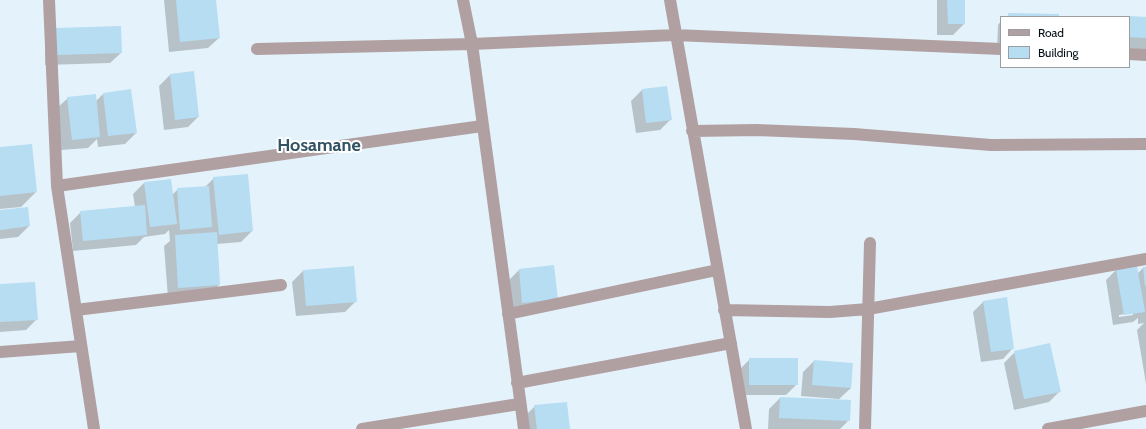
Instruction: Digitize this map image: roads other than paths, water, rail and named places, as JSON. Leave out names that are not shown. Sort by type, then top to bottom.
[{"type":"street","points":[[49,0],[57,186],[94,429]]},
{"type":"street","points":[[463,0],[472,44],[524,429]]},
{"type":"street","points":[[670,0],[746,429]]},
{"type":"street","points":[[257,49],[472,44],[675,35],[1000,49]]},
{"type":"street","points":[[1130,54],[1146,55]]},
{"type":"street","points":[[57,186],[482,126]]},
{"type":"street","points":[[692,131],[757,130],[846,134],[991,145],[1146,144]]},
{"type":"street","points":[[865,429],[870,243]]},
{"type":"street","points":[[724,310],[830,312],[868,309],[1146,259]]},
{"type":"street","points":[[508,314],[718,270]]},
{"type":"street","points":[[76,310],[281,285]]},
{"type":"street","points":[[517,383],[731,343]]},
{"type":"street","points":[[0,352],[81,346]]},
{"type":"street","points":[[362,429],[520,404]]},
{"type":"street","points":[[1048,429],[1146,411]]},
{"type":"district","name":"Hosamane","points":[[319,146]]}]
